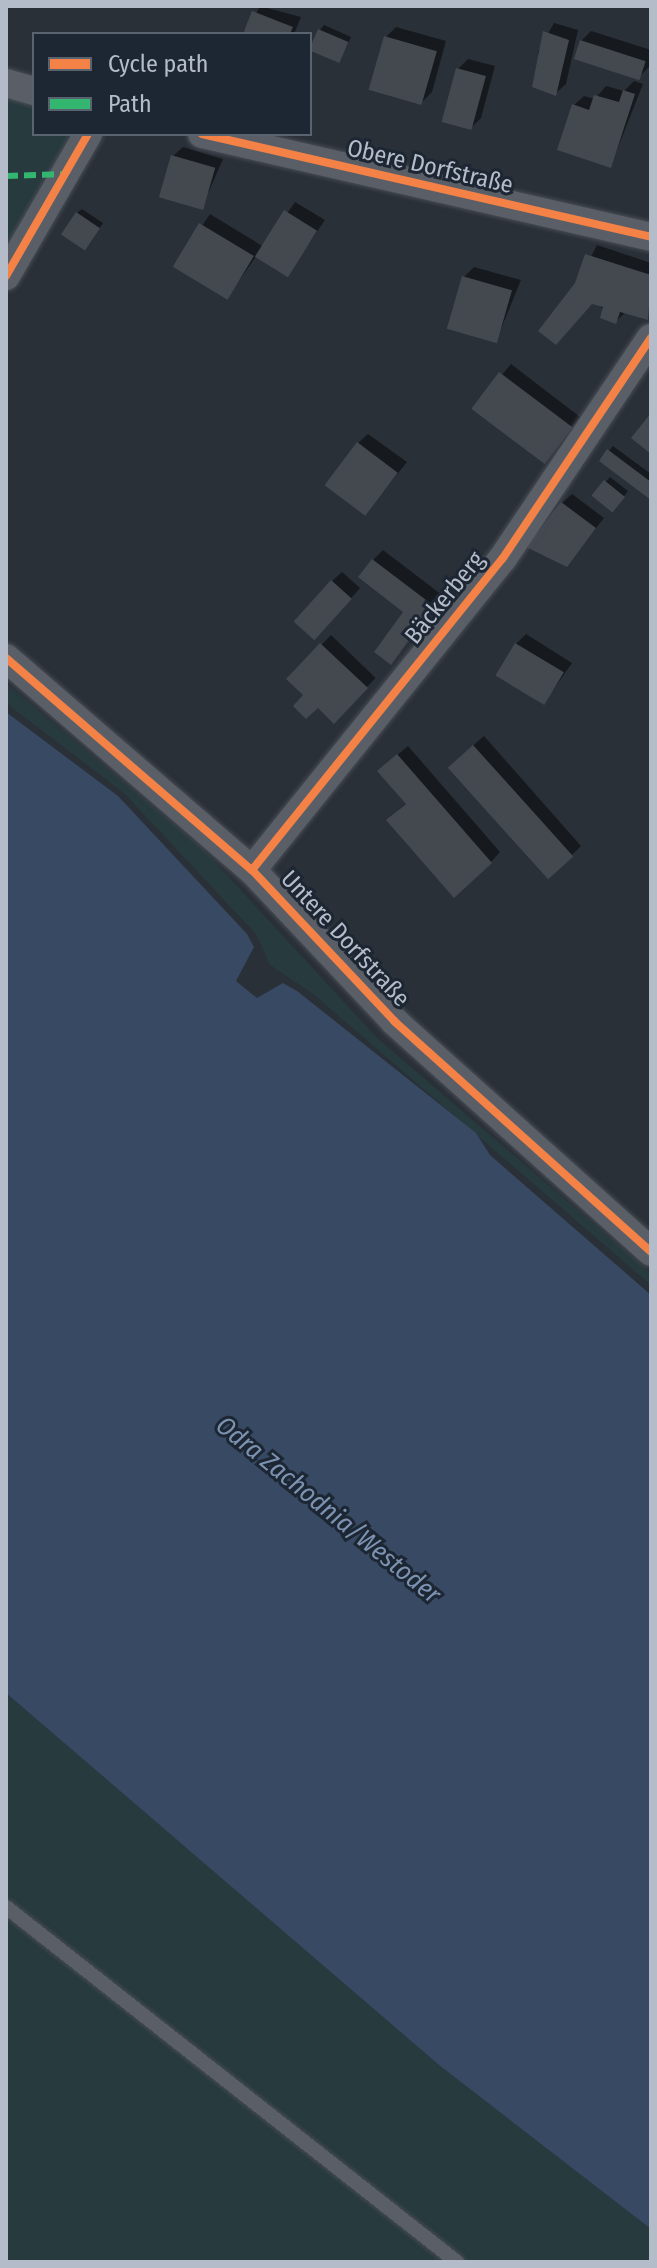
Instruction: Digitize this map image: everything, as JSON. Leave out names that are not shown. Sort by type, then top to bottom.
[{"type":"street","points":[[6,83],[32,90]]},
{"type":"street","points":[[6,276],[87,136]]},
{"type":"street","name":"Obere Dorfstraße","points":[[211,136],[651,237]]},
{"type":"street","name":"Bäckerberg","points":[[252,870],[503,558],[643,366],[651,338]]},
{"type":"street","name":"Untere Dorfstraße","points":[[6,658],[252,870],[395,1022],[651,1252]]},
{"type":"lane","points":[[6,1907],[457,2262]]},
{"type":"green space","points":[[6,93],[32,100],[32,136],[80,136],[6,261]]},
{"type":"green space","points":[[6,683],[203,849],[377,1038],[651,1273],[651,1285],[312,993],[270,965],[256,934],[124,793],[6,703]]},
{"type":"green space","points":[[6,1693],[439,2065],[651,2229],[651,2262],[6,2262]]},
{"type":"water","name":"Odra Zachodnia/Westoder","points":[[6,712],[118,796],[247,934],[254,947],[236,981],[257,998],[283,983],[297,991],[476,1133],[490,1155],[651,1295],[651,2229],[439,2065],[6,1693]]},
{"type":"building","points":[[252,11],[293,27],[291,32],[244,32]]},
{"type":"building","points":[[318,29],[348,42],[339,63],[312,51]]},
{"type":"building","points":[[543,31],[569,40],[556,96],[532,87]]},
{"type":"building","points":[[384,36],[437,51],[421,105],[369,90]]},
{"type":"building","points":[[580,40],[646,61],[639,80],[574,59]]},
{"type":"building","points":[[456,68],[486,76],[471,130],[442,122]]},
{"type":"building","points":[[623,90],[635,94],[611,168],[557,150],[572,104],[589,110],[594,95],[619,102]]},
{"type":"building","points":[[171,155],[215,168],[203,210],[159,197]]},
{"type":"building","points":[[284,210],[317,231],[288,277],[255,257]]},
{"type":"building","points":[[76,212],[100,228],[85,251],[61,234]]},
{"type":"building","points":[[199,223],[254,256],[228,300],[173,267]]},
{"type":"building","points":[[585,254],[651,275],[648,320],[620,312],[616,324],[600,318],[603,307],[592,304],[556,345],[538,331],[575,283]]},
{"type":"building","points":[[462,276],[512,290],[497,343],[447,329]]},
{"type":"building","points":[[499,372],[572,427],[545,464],[471,409]]},
{"type":"building","points":[[651,413],[651,454],[631,438]]},
{"type":"building","points":[[357,442],[398,473],[365,516],[325,485]]},
{"type":"building","points":[[607,449],[651,482],[651,500],[599,461]]},
{"type":"building","points":[[604,480],[625,497],[612,513],[591,496]]},
{"type":"building","points":[[561,502],[596,528],[567,567],[526,547]]},
{"type":"building","points":[[372,559],[434,606],[391,665],[374,652],[403,612],[358,577]]},
{"type":"building","points":[[331,580],[352,599],[314,640],[294,622]]},
{"type":"building","points":[[320,643],[368,688],[334,724],[318,708],[306,719],[293,706],[303,695],[286,679]]},
{"type":"building","points":[[515,643],[564,672],[544,705],[495,676]]},
{"type":"building","points":[[473,745],[573,856],[548,879],[448,768]]},
{"type":"building","points":[[397,754],[492,863],[454,898],[386,820],[406,804],[377,771]]},
{"type":"marked path","points":[[6,176],[66,174]]},
{"type":"cycle path","points":[[6,276],[87,136]]},
{"type":"cycle path","points":[[211,136],[651,237]]},
{"type":"cycle path","points":[[252,870],[503,558],[651,338]]},
{"type":"cycle path","points":[[6,658],[252,870],[395,1022],[651,1252]]}]
